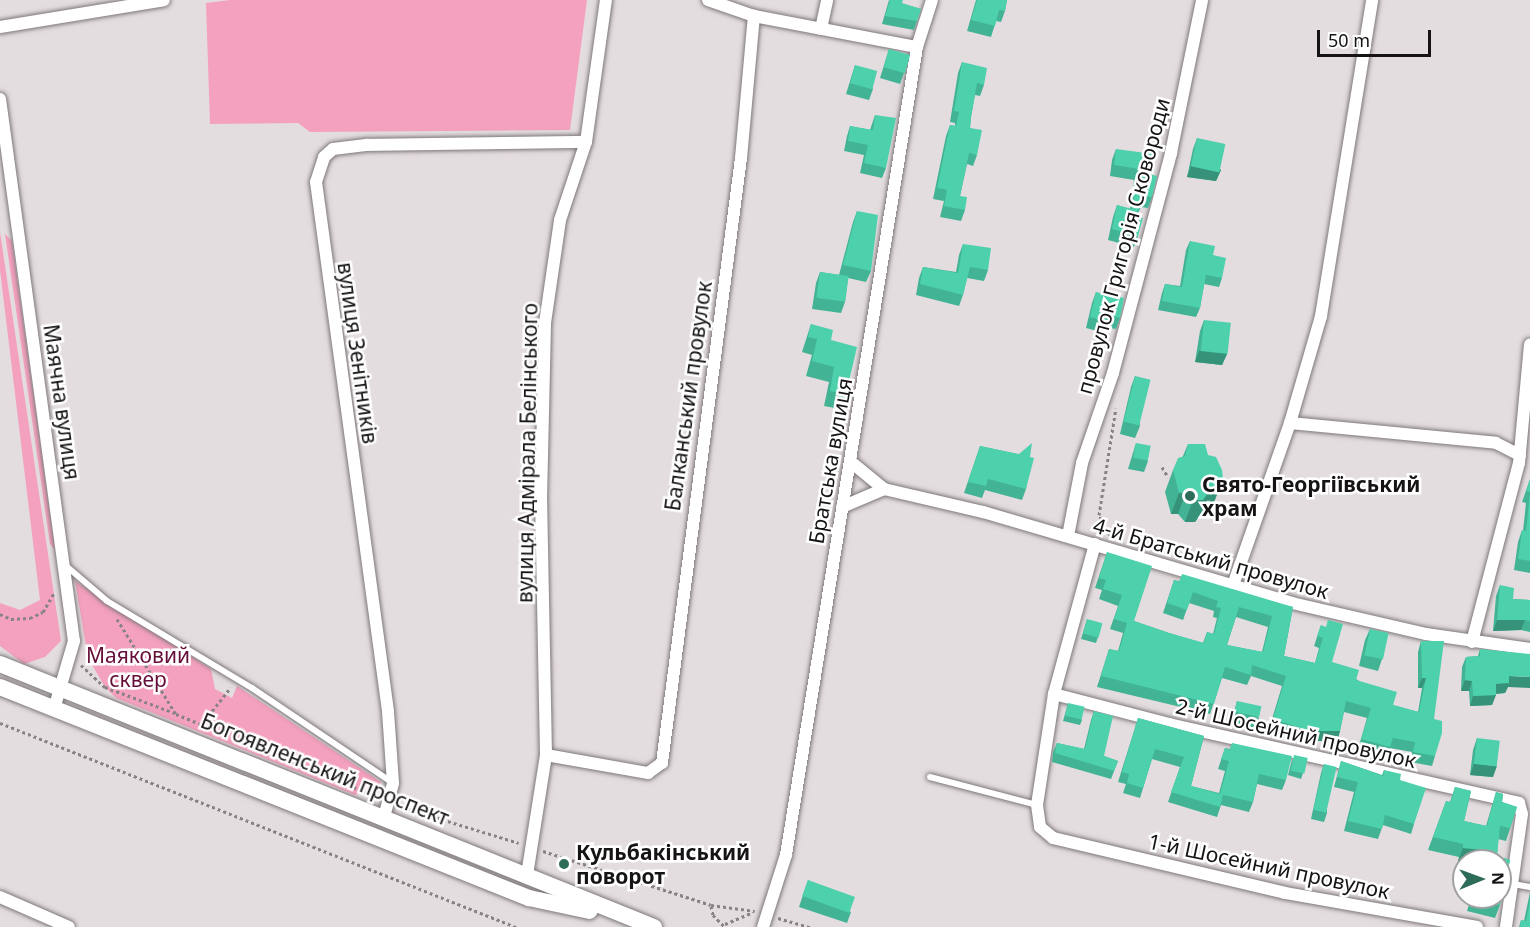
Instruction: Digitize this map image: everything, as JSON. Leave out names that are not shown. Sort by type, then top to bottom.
[{"type":"main road","name":"Богоявленський проспект","points":[[0,664],[386,810],[527,875],[632,920],[654,927]]},
{"type":"main road","name":"Богоявленський проспект","points":[[0,687],[529,898],[632,920]]},
{"type":"street","points":[[0,27],[164,0]]},
{"type":"street","name":"вулиця Адмірала Белінського","points":[[527,875],[546,755],[541,500],[545,323],[560,220],[586,142],[606,0]]},
{"type":"street","points":[[712,0],[754,16],[917,47]]},
{"type":"street","points":[[821,28],[827,0]]},
{"type":"street","name":"Братська вулиця","points":[[761,918],[786,855],[917,47],[932,0]]},
{"type":"street","name":"провулок Григорія Сковороди","points":[[1068,536],[1082,464],[1113,373],[1171,153],[1202,0]]},
{"type":"street","points":[[1233,585],[1290,423],[1321,316],[1372,0]]},
{"type":"street","name":"Балканський провулок","points":[[546,755],[648,773],[662,764],[669,730],[687,553],[741,158],[754,16]]},
{"type":"street","name":"Маячна вулиця","points":[[0,99],[74,641],[54,709]]},
{"type":"street","name":"вулиця Зенітників","points":[[386,810],[393,783],[388,711],[316,182],[324,158],[333,149],[368,145],[586,142]]},
{"type":"street","points":[[1472,642],[1520,455],[1530,345]]},
{"type":"street","points":[[1290,423],[1496,442],[1520,455]]},
{"type":"street","name":"4-й Братський провулок","points":[[851,462],[884,489],[1068,536],[1357,621],[1472,642],[1530,649]]},
{"type":"street","points":[[842,507],[884,489]]},
{"type":"street","points":[[1037,805],[1054,694],[1095,544]]},
{"type":"street","name":"2-й Шосейний провулок","points":[[1054,694],[1169,724],[1519,803],[1522,814],[1512,884]]},
{"type":"street","name":"1-й Шосейний провулок","points":[[1037,805],[1040,826],[1053,838],[1286,893],[1477,927]]},
{"type":"street","points":[[0,897],[69,927]]},
{"type":"street","points":[[1506,927],[1509,909]]},
{"type":"lane","points":[[65,564],[116,606],[235,678],[393,783]]},
{"type":"lane","points":[[930,777],[1037,805]]},
{"type":"lane","points":[[1512,884],[1530,887]]},
{"type":"path","points":[[1110,451],[1099,515],[1123,553]]},
{"type":"path","points":[[1162,467],[1168,477]]},
{"type":"path","points":[[0,614],[11,619],[30,618],[43,612],[54,592]]},
{"type":"path","points":[[116,606],[113,613],[176,714],[386,810],[533,848],[711,905],[761,918],[810,927]]},
{"type":"path","points":[[201,725],[228,693],[235,678]]},
{"type":"path","points":[[0,723],[516,927]]},
{"type":"path","points":[[711,905],[713,915],[725,925],[761,918]]},
{"type":"green space","points":[[230,0],[587,0],[570,130],[310,132],[298,123],[210,124],[206,3]]},
{"type":"green space","points":[[0,232],[61,641],[45,657],[24,664],[0,646],[0,603],[20,610],[40,600],[0,270]]},
{"type":"green space","points":[[5,234],[12,241],[55,550],[50,544]]},
{"type":"green space","name":"Маяковий сквер","points":[[75,581],[211,669],[215,689],[232,698],[237,686],[381,782],[379,786],[355,795],[116,698],[105,687],[88,658]]},
{"type":"building","points":[[890,0],[903,0],[902,3],[921,9],[917,21],[885,16]]},
{"type":"building","points":[[977,0],[1007,0],[1005,11],[999,10],[995,26],[971,20]]},
{"type":"building","points":[[889,49],[910,55],[905,73],[884,67]]},
{"type":"building","points":[[962,62],[987,68],[984,85],[977,83],[971,117],[970,128],[982,130],[977,155],[969,153],[960,196],[967,197],[965,210],[944,206],[947,190],[937,188],[950,125],[956,126],[959,112],[954,111]]},
{"type":"building","points":[[855,65],[877,71],[872,89],[850,83]]},
{"type":"building","points":[[875,115],[896,118],[886,168],[864,163],[868,145],[848,141],[850,126],[873,130]]},
{"type":"building","points":[[1197,138],[1225,144],[1219,172],[1191,166]]},
{"type":"building","points":[[1116,149],[1153,154],[1149,174],[1157,176],[1152,197],[1145,196],[1135,216],[1143,218],[1138,236],[1112,229],[1117,205],[1132,209],[1139,169],[1114,165]]},
{"type":"building","points":[[857,211],[878,215],[871,271],[843,265]]},
{"type":"building","points":[[1190,241],[1215,246],[1213,255],[1226,258],[1222,278],[1206,275],[1200,308],[1162,301],[1165,284],[1182,287]]},
{"type":"building","points":[[963,244],[991,248],[988,270],[970,267],[963,295],[920,284],[923,267],[958,273]]},
{"type":"building","points":[[820,272],[849,276],[845,302],[816,298]]},
{"type":"building","points":[[1096,292],[1124,298],[1120,318],[1107,315],[1105,321],[1090,317]]},
{"type":"building","points":[[1204,320],[1231,323],[1228,354],[1201,351]]},
{"type":"building","points":[[811,324],[833,330],[831,340],[857,347],[846,394],[830,391],[834,367],[812,361],[817,339],[808,337]]},
{"type":"building","points":[[1135,376],[1151,380],[1139,425],[1124,422]]},
{"type":"building","points":[[1032,443],[1030,457],[1034,458],[1026,489],[988,479],[986,486],[968,482],[980,446],[1019,454]]},
{"type":"building","points":[[1136,443],[1151,446],[1148,461],[1133,458]]},
{"type":"building","points":[[1188,444],[1205,444],[1208,455],[1216,457],[1222,470],[1223,479],[1216,485],[1217,493],[1208,493],[1203,500],[1193,500],[1186,492],[1179,493],[1173,470],[1178,458],[1185,456]]},
{"type":"building","points":[[1530,479],[1530,492],[1526,491]]},
{"type":"building","points":[[1530,493],[1530,561],[1518,559],[1522,530],[1526,531]]},
{"type":"building","points":[[1107,552],[1152,566],[1134,621],[1204,643],[1207,632],[1214,634],[1221,608],[1216,607],[1218,601],[1193,592],[1187,610],[1167,603],[1174,580],[1179,582],[1182,574],[1293,607],[1284,656],[1315,663],[1323,638],[1317,636],[1321,625],[1326,627],[1328,620],[1343,624],[1332,662],[1359,670],[1356,680],[1397,692],[1393,705],[1419,712],[1426,678],[1422,678],[1421,641],[1444,641],[1434,719],[1442,721],[1442,733],[1435,756],[1413,752],[1415,742],[1393,738],[1390,747],[1361,739],[1371,708],[1346,701],[1340,731],[1310,731],[1273,719],[1286,676],[1252,665],[1251,675],[1225,667],[1214,704],[1101,676],[1109,649],[1119,651],[1127,623],[1114,619],[1122,595],[1103,589],[1106,580],[1099,578]],"holes":[[[1239,607],[1272,616],[1263,652],[1227,645]]]},
{"type":"building","points":[[1500,585],[1514,588],[1513,599],[1530,600],[1530,621],[1497,620]]},
{"type":"building","points":[[1087,619],[1102,623],[1099,638],[1083,633]]},
{"type":"building","points":[[1370,629],[1389,633],[1383,659],[1364,655]]},
{"type":"building","points":[[1480,649],[1530,654],[1530,677],[1509,676],[1509,683],[1496,684],[1496,695],[1473,696],[1472,681],[1465,680],[1466,657],[1480,656]]},
{"type":"building","points":[[1237,701],[1261,706],[1259,717],[1235,712]]},
{"type":"building","points":[[1068,703],[1085,707],[1082,719],[1065,716]]},
{"type":"building","points":[[1094,711],[1113,716],[1104,756],[1118,761],[1114,771],[1055,753],[1057,743],[1085,749]]},
{"type":"building","points":[[1138,718],[1204,736],[1191,786],[1220,794],[1229,761],[1221,759],[1225,748],[1230,750],[1232,743],[1292,756],[1286,780],[1259,774],[1253,802],[1223,795],[1220,807],[1171,792],[1184,757],[1155,749],[1143,788],[1127,783],[1129,774],[1122,772]]},
{"type":"building","points":[[1477,738],[1500,741],[1497,767],[1474,764]]},
{"type":"building","points":[[1294,755],[1308,758],[1304,774],[1291,771]]},
{"type":"building","points":[[1341,761],[1383,776],[1384,770],[1401,774],[1400,780],[1426,788],[1414,824],[1385,815],[1382,829],[1348,821],[1358,782],[1337,777]]},
{"type":"building","points":[[1324,764],[1337,767],[1326,813],[1313,810]]},
{"type":"building","points":[[1455,787],[1471,791],[1464,821],[1487,826],[1496,792],[1503,794],[1502,802],[1517,807],[1510,828],[1500,826],[1498,849],[1463,848],[1463,844],[1433,837],[1446,801],[1451,802]]},
{"type":"building","points":[[808,880],[855,897],[849,913],[802,896]]},
{"type":"building","points":[[1530,901],[1530,927],[1520,927],[1521,920],[1526,921]]},
{"type":"place","name":"Свято-Георгіївський храм","points":[[1190,496]]},
{"type":"place","name":"Кульбакінський поворот","points":[[564,864]]}]
